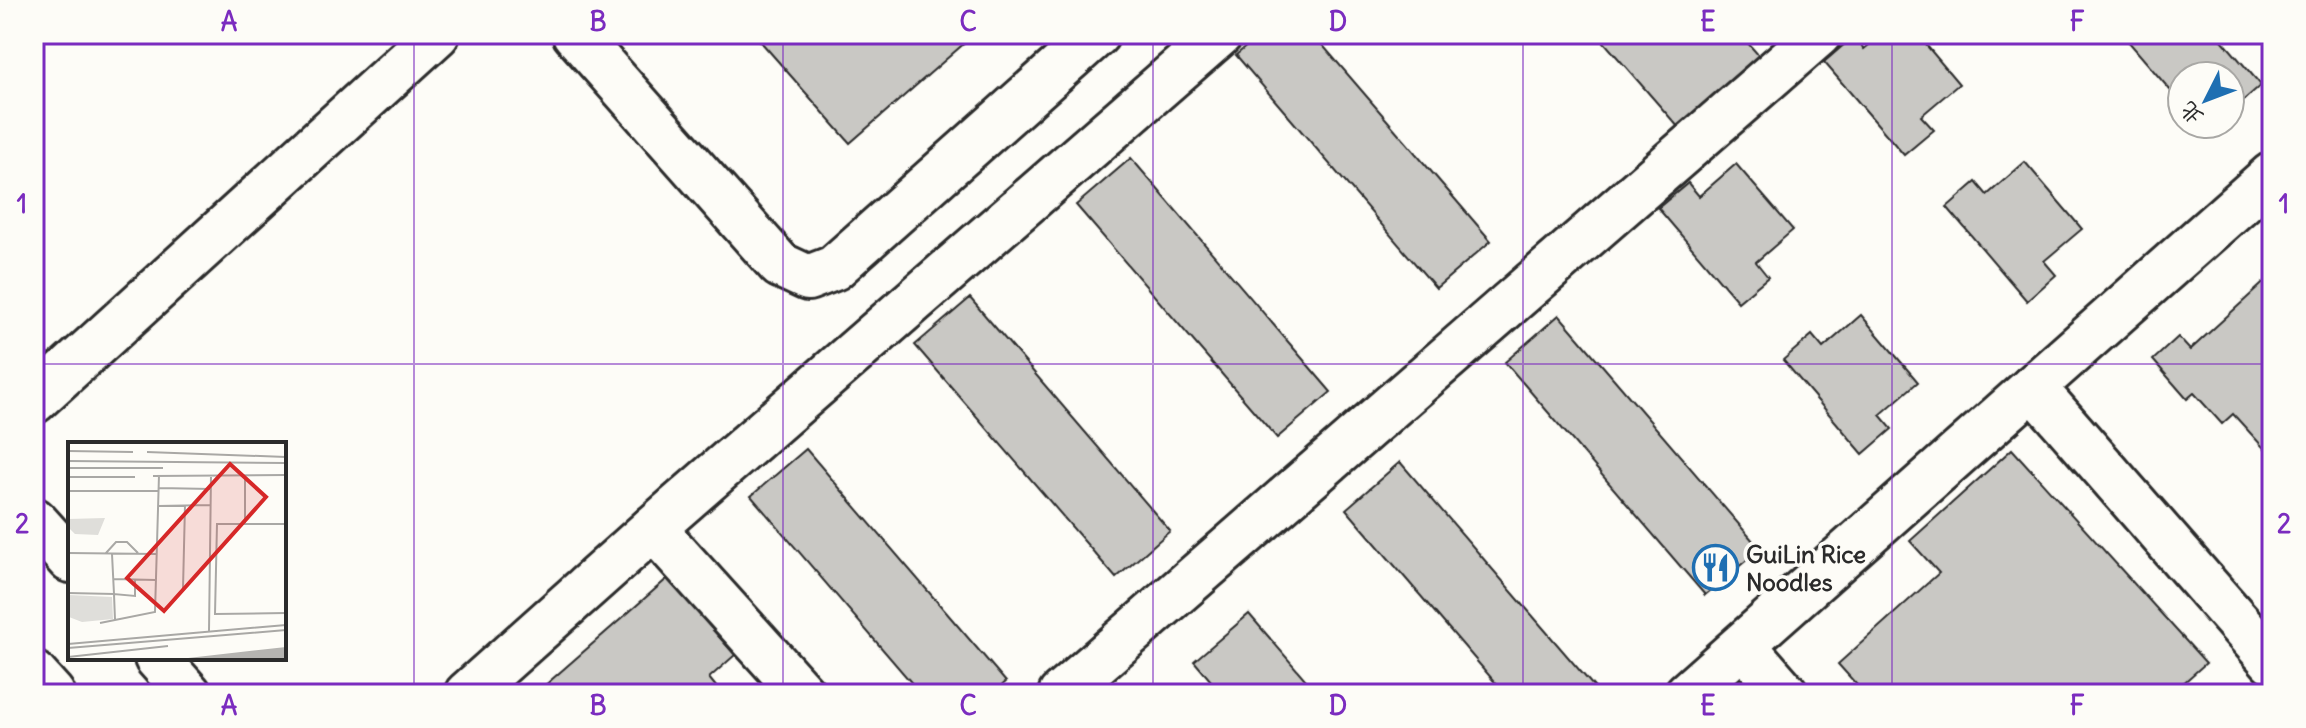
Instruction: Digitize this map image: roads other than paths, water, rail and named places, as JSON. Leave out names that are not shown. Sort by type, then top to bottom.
[{"type":"street","points":[[34,401],[437,34]]},
{"type":"street","points":[[575,34],[780,265],[808,278],[834,268],[1097,34]]},
{"type":"street","points":[[471,693],[653,528],[1220,34]]},
{"type":"street","points":[[1061,694],[1819,34]]},
{"type":"street","points":[[1687,694],[2272,175]]},
{"type":"street","points":[[2033,387],[2263,633]]},
{"type":"street","points":[[34,520],[68,558]]},
{"type":"street","points":[[653,528],[803,694]]},
{"type":"street","points":[[1743,645],[1786,694]]},
{"type":"street","points":[[159,660],[189,694]]},
{"type":"place","name":"GuiLin Rice Noodles","points":[[1715,568]]}]
